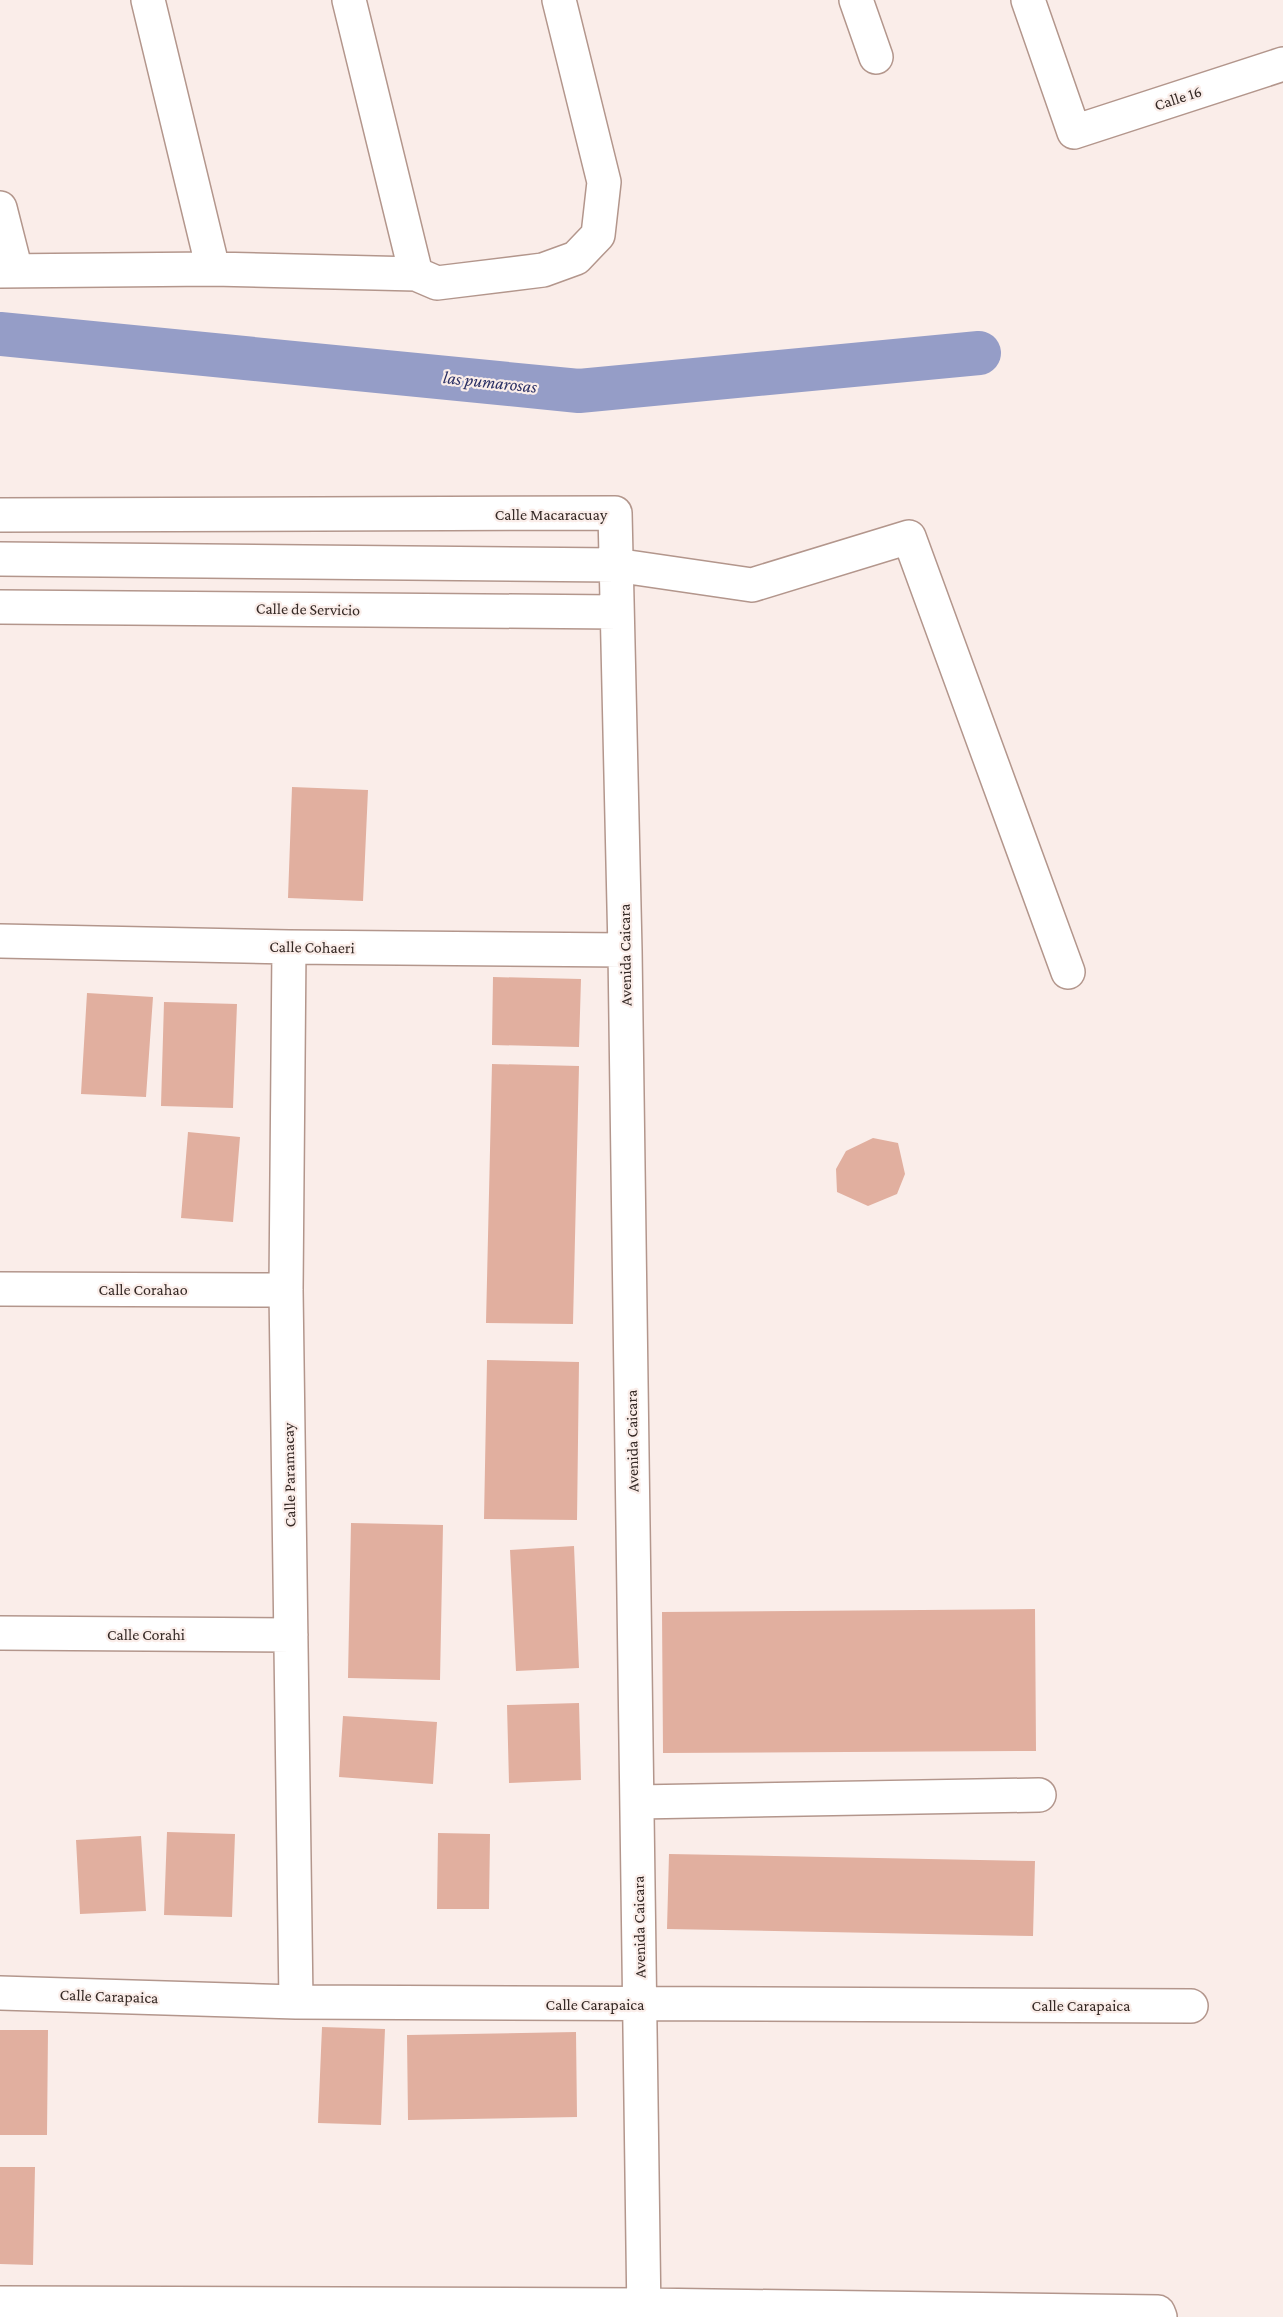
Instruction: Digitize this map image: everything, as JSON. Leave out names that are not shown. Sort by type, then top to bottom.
[{"type":"street","points":[[148,0],[213,268]]},
{"type":"street","points":[[349,0],[416,274]]},
{"type":"street","points":[[0,208],[8,271],[213,268],[416,274],[437,283],[543,270],[576,258],[598,235],[604,182],[560,0]]},
{"type":"street","points":[[856,0],[876,57]]},
{"type":"street","name":"Calle 16","points":[[1028,0],[1074,132],[1283,64]]},
{"type":"street","name":"Calle Macaracuay","points":[[0,515],[615,513],[615,565]]},
{"type":"street","points":[[0,559],[615,565],[752,585],[909,537],[1068,972]]},
{"type":"street","name":"Avenida Caicara","points":[[615,565],[625,950],[644,2311]]},
{"type":"street","name":"Calle de Servicio","points":[[0,607],[617,612]]},
{"type":"street","name":"Calle Cohaeri","points":[[0,941],[289,947],[625,950]]},
{"type":"street","name":"Calle Paramacay","points":[[289,947],[286,1290],[296,2002]]},
{"type":"street","name":"Calle Corahao","points":[[0,1289],[286,1290]]},
{"type":"street","name":"Calle Corahi","points":[[0,1633],[291,1635]]},
{"type":"street","points":[[637,1802],[1039,1795]]},
{"type":"street","name":"Calle Carapaica","points":[[0,1993],[296,2002],[1191,2006]]},
{"type":"street","points":[[0,2303],[644,2311],[1158,2312],[1160,2317]]},
{"type":"building","points":[[292,787],[368,790],[363,901],[288,898]]},
{"type":"building","points":[[493,977],[581,979],[579,1047],[492,1045]]},
{"type":"building","points":[[87,993],[153,997],[146,1097],[81,1094]]},
{"type":"building","points":[[164,1002],[237,1004],[233,1108],[161,1106]]},
{"type":"building","points":[[492,1064],[579,1066],[573,1324],[486,1323]]},
{"type":"building","points":[[188,1132],[240,1137],[233,1222],[181,1218]]},
{"type":"building","points":[[873,1138],[898,1143],[905,1174],[897,1194],[868,1206],[837,1192],[836,1169],[846,1151]]},
{"type":"building","points":[[487,1360],[579,1362],[577,1520],[484,1519]]},
{"type":"building","points":[[351,1523],[443,1525],[440,1680],[348,1678]]},
{"type":"building","points":[[574,1546],[579,1668],[516,1671],[510,1550]]},
{"type":"building","points":[[1035,1609],[1036,1751],[663,1753],[662,1612]]},
{"type":"building","points":[[579,1703],[581,1780],[509,1783],[507,1705]]},
{"type":"building","points":[[343,1716],[437,1722],[433,1784],[339,1777]]},
{"type":"building","points":[[167,1832],[235,1834],[232,1917],[164,1915]]},
{"type":"building","points":[[438,1833],[490,1834],[489,1909],[437,1909]]},
{"type":"building","points":[[141,1836],[146,1911],[80,1914],[76,1840]]},
{"type":"building","points":[[669,1854],[1035,1861],[1033,1936],[667,1929]]},
{"type":"building","points":[[322,2027],[385,2029],[381,2125],[318,2123]]},
{"type":"building","points":[[0,2030],[48,2030],[47,2135],[0,2135]]},
{"type":"building","points":[[576,2032],[577,2117],[408,2120],[407,2035]]},
{"type":"building","points":[[0,2167],[35,2167],[33,2265],[0,2264]]},
{"type":"waterway","name":"las pumarosas","points":[[0,334],[579,391],[979,353]]}]
